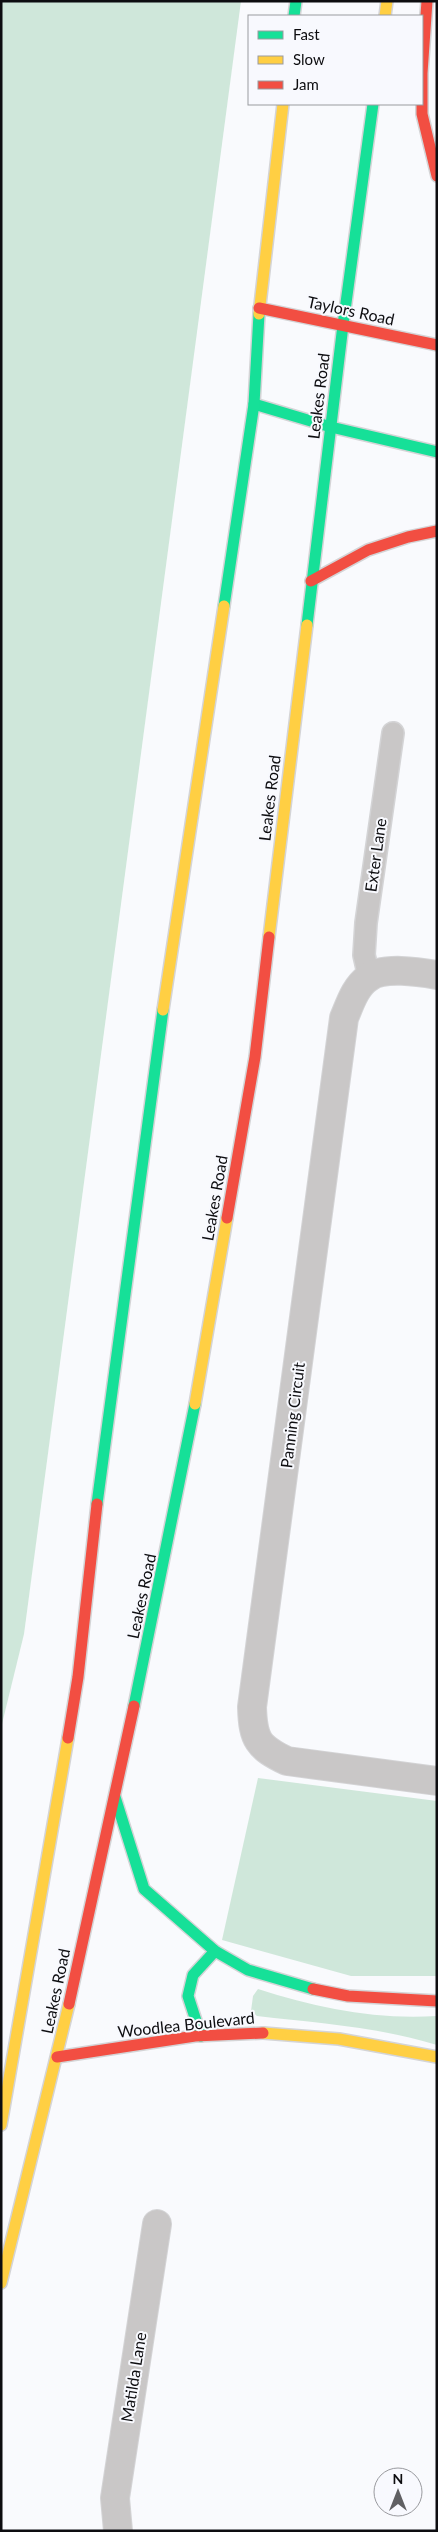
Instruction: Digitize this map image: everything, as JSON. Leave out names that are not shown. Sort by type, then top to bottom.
[{"type":"street","points":[[294,15],[296,1]]},
{"type":"street","points":[[385,15],[387,1]]},
{"type":"street","points":[[423,61],[428,1]]},
{"type":"street","name":"Leakes Road","points":[[1,2125],[78,1677],[104,1445],[146,1128],[254,404],[259,308],[284,105]]},
{"type":"street","name":"Leakes Road","points":[[1,2283],[57,2057],[156,1604],[194,1408],[253,1066],[311,581],[373,105]]},
{"type":"street","points":[[422,105],[422,114],[437,176]]},
{"type":"street","name":"Taylors Road","points":[[259,308],[437,345]]},
{"type":"street","points":[[254,404],[331,427],[437,452]]},
{"type":"street","points":[[311,581],[368,550],[437,531]]},
{"type":"street","points":[[368,977],[393,971],[437,975]]},
{"type":"street","name":"Panning Circuit","points":[[368,977],[354,995],[344,1018],[252,1707],[252,1726],[257,1742],[271,1753],[287,1761],[437,1781]]},
{"type":"street","points":[[114,1795],[144,1890],[215,1951],[248,1970],[304,1987],[348,1996],[437,2001]]},
{"type":"street","points":[[202,2036],[188,1996],[193,1975],[215,1951]]},
{"type":"street","name":"Woodlea Boulevard","points":[[57,2057],[161,2040],[235,2033],[280,2033],[342,2040],[437,2057]]},
{"type":"street","name":"Matilda Lane","points":[[118,2531],[115,2498],[157,2224]]},
{"type":"lane","name":"Exter Lane","points":[[368,977],[364,955],[366,923],[393,732]]},
{"type":"green space","points":[[1,1],[241,1],[24,1634],[1,1728]]},
{"type":"green space","points":[[258,1778],[437,1801],[437,1976],[351,1976],[222,1940]]},
{"type":"green space","points":[[258,1989],[302,2002],[346,2011],[391,2016],[437,2016],[437,2045],[370,2030],[257,2016],[251,2011],[253,1996]]},
{"type":"traffic: fast","points":[[294,15],[296,1]]},
{"type":"traffic: fast","points":[[307,625],[343,325],[373,105]]},
{"type":"traffic: fast","points":[[224,606],[254,404],[259,314]]},
{"type":"traffic: fast","points":[[254,404],[331,427],[437,452]]},
{"type":"traffic: fast","points":[[97,1504],[163,1010]]},
{"type":"traffic: fast","points":[[134,1706],[195,1404]]},
{"type":"traffic: fast","points":[[115,1797],[144,1889],[215,1951],[248,1970],[313,1989]]},
{"type":"traffic: fast","points":[[201,2036],[188,1996],[193,1975],[215,1951]]},
{"type":"traffic: slow","points":[[385,15],[387,1]]},
{"type":"traffic: slow","points":[[259,314],[283,105]]},
{"type":"traffic: slow","points":[[163,1010],[224,606]]},
{"type":"traffic: slow","points":[[269,937],[307,625]]},
{"type":"traffic: slow","points":[[195,1404],[227,1218]]},
{"type":"traffic: slow","points":[[1,2125],[68,1738]]},
{"type":"traffic: slow","points":[[1,2283],[69,2004]]},
{"type":"traffic: slow","points":[[263,2033],[339,2039],[437,2057]]},
{"type":"traffic: jam","points":[[423,59],[427,1]]},
{"type":"traffic: jam","points":[[422,105],[422,114],[437,176]]},
{"type":"traffic: jam","points":[[259,308],[437,345]]},
{"type":"traffic: jam","points":[[311,581],[368,550],[408,537],[437,531]]},
{"type":"traffic: jam","points":[[227,1218],[255,1057],[269,937]]},
{"type":"traffic: jam","points":[[68,1738],[78,1677],[97,1504]]},
{"type":"traffic: jam","points":[[69,2004],[134,1706]]},
{"type":"traffic: jam","points":[[313,1989],[348,1996],[437,2001]]},
{"type":"traffic: jam","points":[[57,2057],[195,2036],[263,2033]]}]
